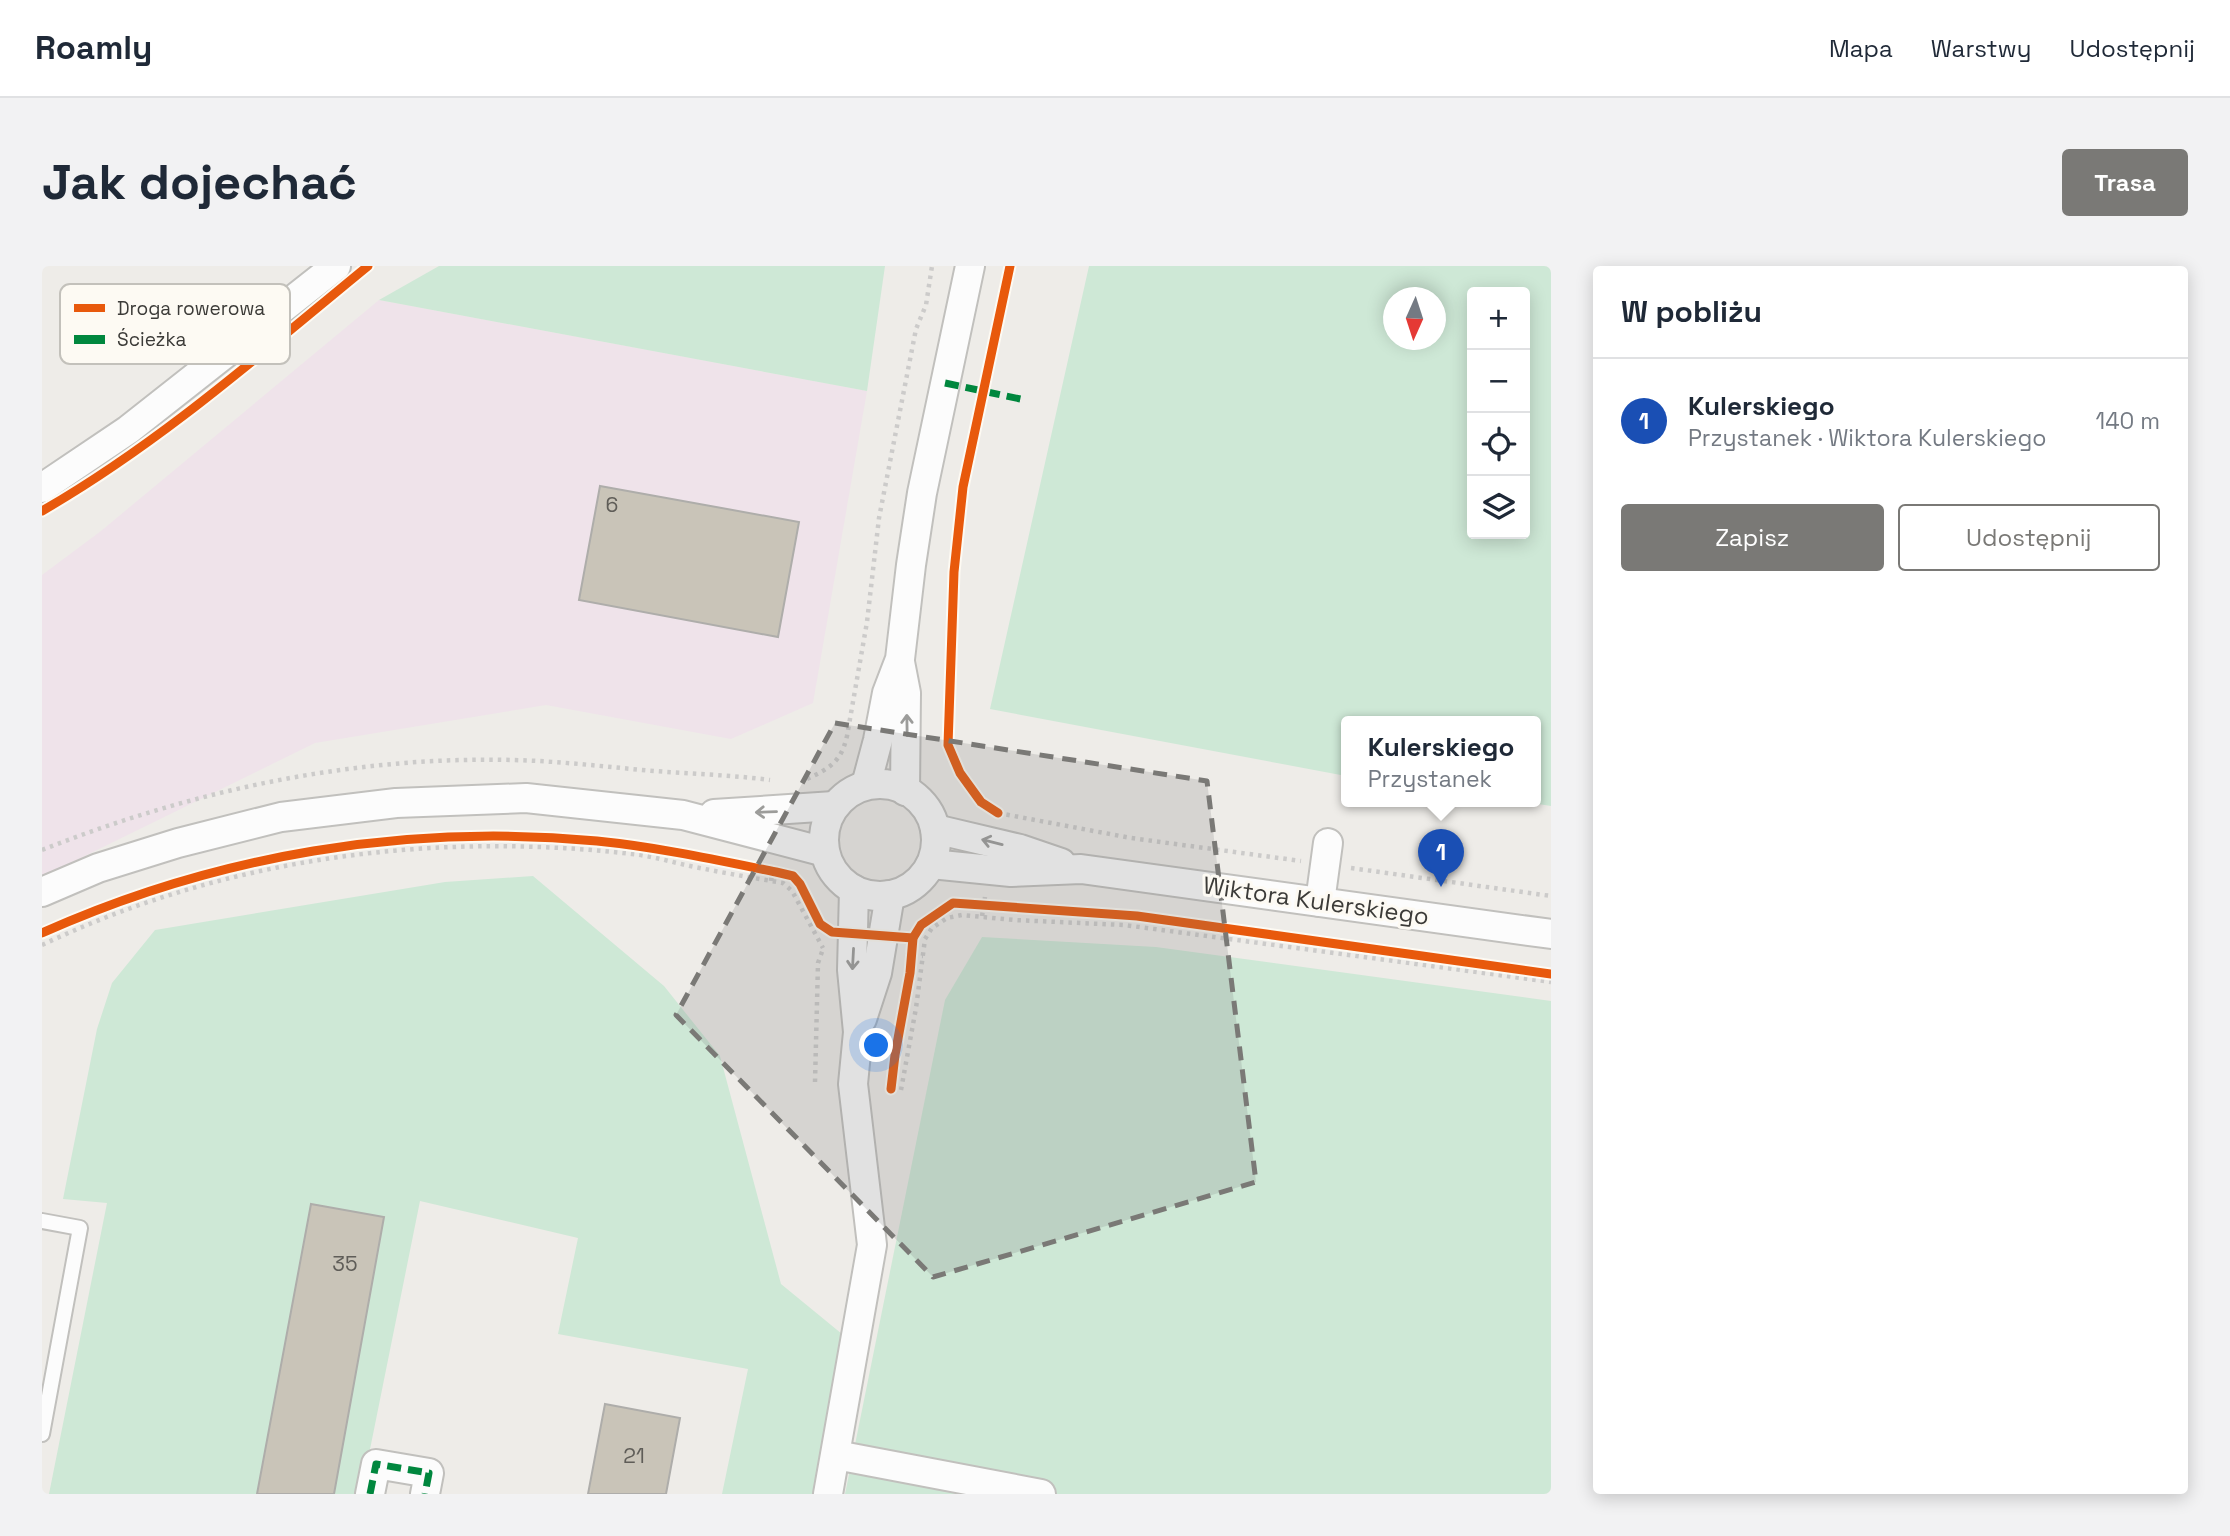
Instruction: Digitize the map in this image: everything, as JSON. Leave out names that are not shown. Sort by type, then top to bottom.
[{"type":"street","points":[[290,302],[336,266]]},
{"type":"street","points":[[866,785],[887,693],[900,659],[922,493],[970,266]]},
{"type":"street","points":[[42,488],[128,430],[212,364]]},
{"type":"street","points":[[900,659],[906,693],[905,791]]},
{"type":"street","points":[[886,784],[905,791],[918,799],[929,812],[935,829],[936,847],[931,864],[921,878],[907,889],[890,895],[872,896],[854,890],[838,879],[825,852],[825,824],[834,806],[848,793],[866,785],[886,784]]},
{"type":"street","points":[[42,892],[98,868],[243,826],[281,817],[396,803],[526,798],[683,815],[825,852]]},
{"type":"street","points":[[683,815],[834,806]]},
{"type":"street","name":"Wiktora Kulerskiego","points":[[935,829],[1020,849],[1081,869],[1551,934]]},
{"type":"street","points":[[1320,902],[1327,854]]},
{"type":"street","name":"Wiktora Kulerskiego","points":[[931,864],[1012,872],[1081,869]]},
{"type":"street","points":[[828,1494],[872,1245],[853,1084],[858,1032],[877,973],[854,890]]},
{"type":"street","points":[[867,943],[890,895]]},
{"type":"street","points":[[836,1455],[1041,1494]]},
{"type":"street","points":[[370,1494],[376,1464],[429,1473],[425,1494]]},
{"type":"lane","points":[[42,1221],[80,1228],[42,1434]]},
{"type":"path","points":[[805,780],[827,770],[843,754],[867,622],[878,519],[916,329],[926,305],[933,266]]},
{"type":"path","points":[[998,813],[1131,838],[1327,854],[1551,896]]},
{"type":"path","points":[[471,836],[499,836]]},
{"type":"path","points":[[538,837],[656,848],[797,880],[820,924],[832,932],[912,956],[923,956]]},
{"type":"path","points":[[395,840],[408,839]]},
{"type":"path","points":[[315,850],[342,846]]},
{"type":"path","points":[[42,945],[74,929],[129,909],[212,883],[297,863],[382,851],[532,846],[635,854],[783,883],[792,891],[823,948],[818,963],[815,1082]]},
{"type":"path","points":[[229,868],[277,857]]},
{"type":"path","points":[[167,885],[204,874]]},
{"type":"path","points":[[97,910],[120,901]]},
{"type":"path","points":[[976,903],[994,906]]},
{"type":"path","points":[[921,925],[945,908]]},
{"type":"path","points":[[1098,913],[1137,916]]},
{"type":"path","points":[[896,1089],[916,1009],[925,939],[932,928],[947,918],[962,915],[1124,925],[1551,982]]},
{"type":"path","points":[[1177,921],[1551,974]]},
{"type":"path","points":[[823,948],[913,938],[908,985]]},
{"type":"path","points":[[893,1077],[896,1089]]},
{"type":"highlighted area","points":[[835,723],[1207,781],[1256,1182],[933,1277],[676,1015]]},
{"type":"shaded area","points":[[379,300],[867,391],[813,703],[731,739],[546,705],[315,743],[42,877],[42,575],[101,531]]},
{"type":"green space","points":[[439,266],[885,266],[867,391],[379,300]]},
{"type":"green space","points":[[1089,266],[1551,266],[1551,806],[1541,804],[1541,716],[1341,716],[1341,775],[990,709]]},
{"type":"green space","points":[[533,876],[664,986],[720,1056],[781,1284],[842,1334],[814,1494],[722,1494],[748,1369],[558,1334],[578,1238],[420,1201],[361,1494],[49,1494],[107,1203],[63,1199],[97,1029],[112,983],[155,930],[445,882]]},
{"type":"green space","points":[[982,937],[1156,947],[1551,1001],[1551,1494],[845,1494],[945,1000]]},
{"type":"building","points":[[600,486],[799,522],[778,637],[579,600]]},
{"type":"building","points":[[311,1204],[384,1217],[334,1494],[257,1494]]},
{"type":"building","points":[[605,1404],[680,1418],[666,1494],[588,1494]]},
{"type":"marked path","points":[[945,383],[1025,400]]},
{"type":"marked path","points":[[370,1494],[376,1464],[429,1473],[425,1494]]},
{"type":"cycle path","points":[[290,330],[368,266]]},
{"type":"cycle path","points":[[998,813],[981,802],[960,773],[948,745],[954,572],[963,487],[1010,266]]},
{"type":"cycle path","points":[[42,511],[128,456],[249,364]]},
{"type":"cycle path","points":[[42,933],[175,883],[314,851],[455,837],[526,837],[597,841],[642,847],[793,876],[800,884],[820,924],[832,932],[913,938]]},
{"type":"cycle path","points":[[891,1089],[913,938],[921,925],[953,903],[1137,916],[1551,974]]},
{"type":"place","name":"Kulerskiego","points":[[1441,887]]}]
